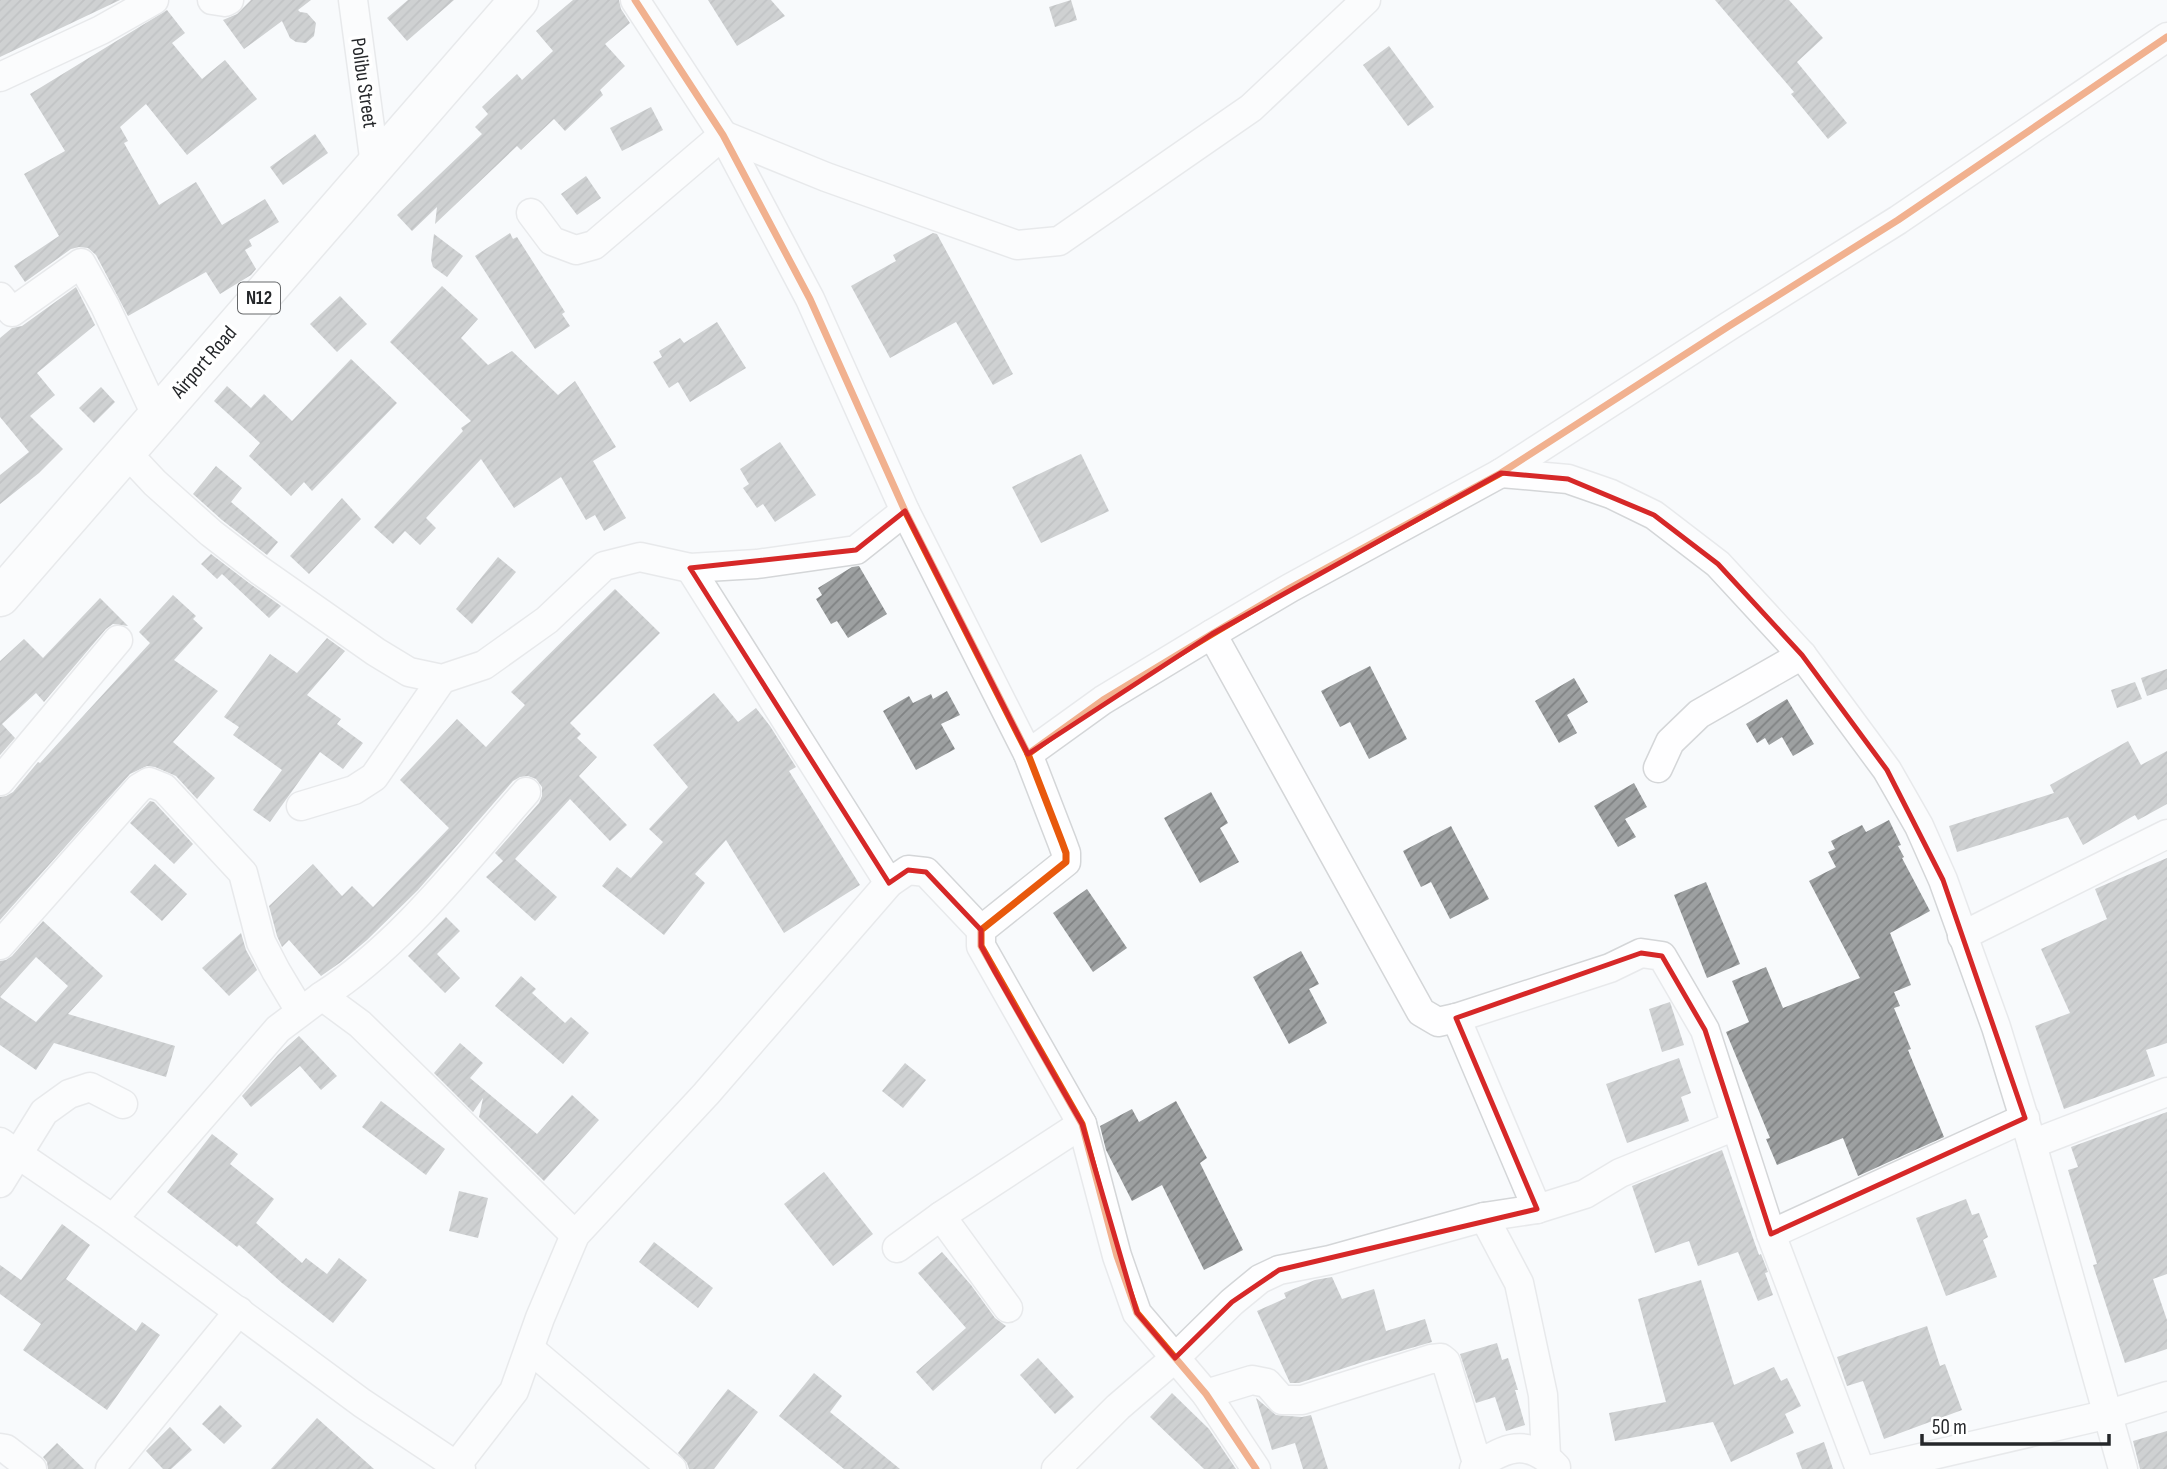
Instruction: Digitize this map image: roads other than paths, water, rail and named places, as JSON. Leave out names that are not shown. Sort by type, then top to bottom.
[{"type":"highway","name":"Airport Road","points":[[0,597],[519,0]]},
{"type":"street","points":[[0,77],[102,30],[154,0]]},
{"type":"street","points":[[212,0],[229,0]]},
{"type":"street","name":"Polibu Street","points":[[353,0],[375,165]]},
{"type":"street","points":[[635,0],[723,135],[810,299],[905,511],[1028,754],[1062,842],[1066,862],[981,930]]},
{"type":"street","points":[[723,135],[826,177],[1017,246],[1059,242],[1251,108],[1366,0]]},
{"type":"street","points":[[1028,754],[1103,700],[1290,588],[1501,473],[1898,220],[2167,37]]},
{"type":"street","points":[[531,214],[552,241],[576,250],[594,246],[723,135]]},
{"type":"street","points":[[0,297],[12,312],[82,263],[157,417]]},
{"type":"street","points":[[126,453],[211,533],[259,570],[409,672],[442,679],[484,665],[547,620],[604,566],[640,557],[690,568],[757,564],[856,550],[905,511]]},
{"type":"street","points":[[1501,473],[1568,479],[1611,494],[1654,515],[1718,564],[1802,655],[1887,770],[1919,825],[1938,869],[1996,1027],[2123,1469]]},
{"type":"street","points":[[690,568],[890,883]]},
{"type":"street","points":[[1213,634],[1421,1012],[1438,1021],[1456,1018],[1610,968],[1641,953],[1662,956],[1705,1030],[1771,1234],[1860,1469]]},
{"type":"street","points":[[0,781],[118,640]]},
{"type":"street","points":[[1658,768],[1670,742],[1699,714],[1802,655]]},
{"type":"street","points":[[301,806],[354,790],[374,777],[442,679]]},
{"type":"street","points":[[0,945],[139,788],[149,782],[164,788],[243,873],[261,942],[276,971],[311,1003],[360,1024],[575,1235]]},
{"type":"street","points":[[113,1219],[278,1029],[348,979],[397,937],[526,792]]},
{"type":"street","points":[[1962,936],[2167,834]]},
{"type":"street","points":[[9,1149],[113,1219],[362,1403],[459,1467],[514,1391],[540,1318],[575,1235],[706,1094],[890,883],[908,870],[926,872],[981,930],[981,946],[1082,1124],[1117,1256],[1138,1313],[1206,1394],[1256,1469]]},
{"type":"street","points":[[1456,1018],[1537,1209]]},
{"type":"street","points":[[0,1182],[9,1149],[44,1112],[69,1094],[90,1087],[123,1104]]},
{"type":"street","points":[[1771,1234],[2028,1131],[2167,1092]]},
{"type":"street","points":[[897,1248],[1082,1124]]},
{"type":"street","points":[[1056,1469],[1118,1407],[1175,1358],[1232,1302],[1261,1279],[1279,1270],[1329,1260],[1484,1217],[1537,1209],[1586,1194],[1620,1173],[1735,1126]]},
{"type":"street","points":[[941,1216],[1008,1308]]},
{"type":"street","points":[[1484,1217],[1519,1283],[1544,1395],[1552,1462]]},
{"type":"street","points":[[110,1469],[239,1311]]},
{"type":"street","points":[[530,1349],[672,1469]]},
{"type":"street","points":[[1206,1394],[1252,1380],[1267,1383],[1282,1400],[1301,1400],[1441,1358],[1446,1362],[1476,1467],[1503,1450],[1521,1448],[1532,1449],[1552,1462]]},
{"type":"street","points":[[1873,1469],[2109,1414],[2167,1396]]},
{"type":"street","points":[[0,1448],[32,1469]]}]
